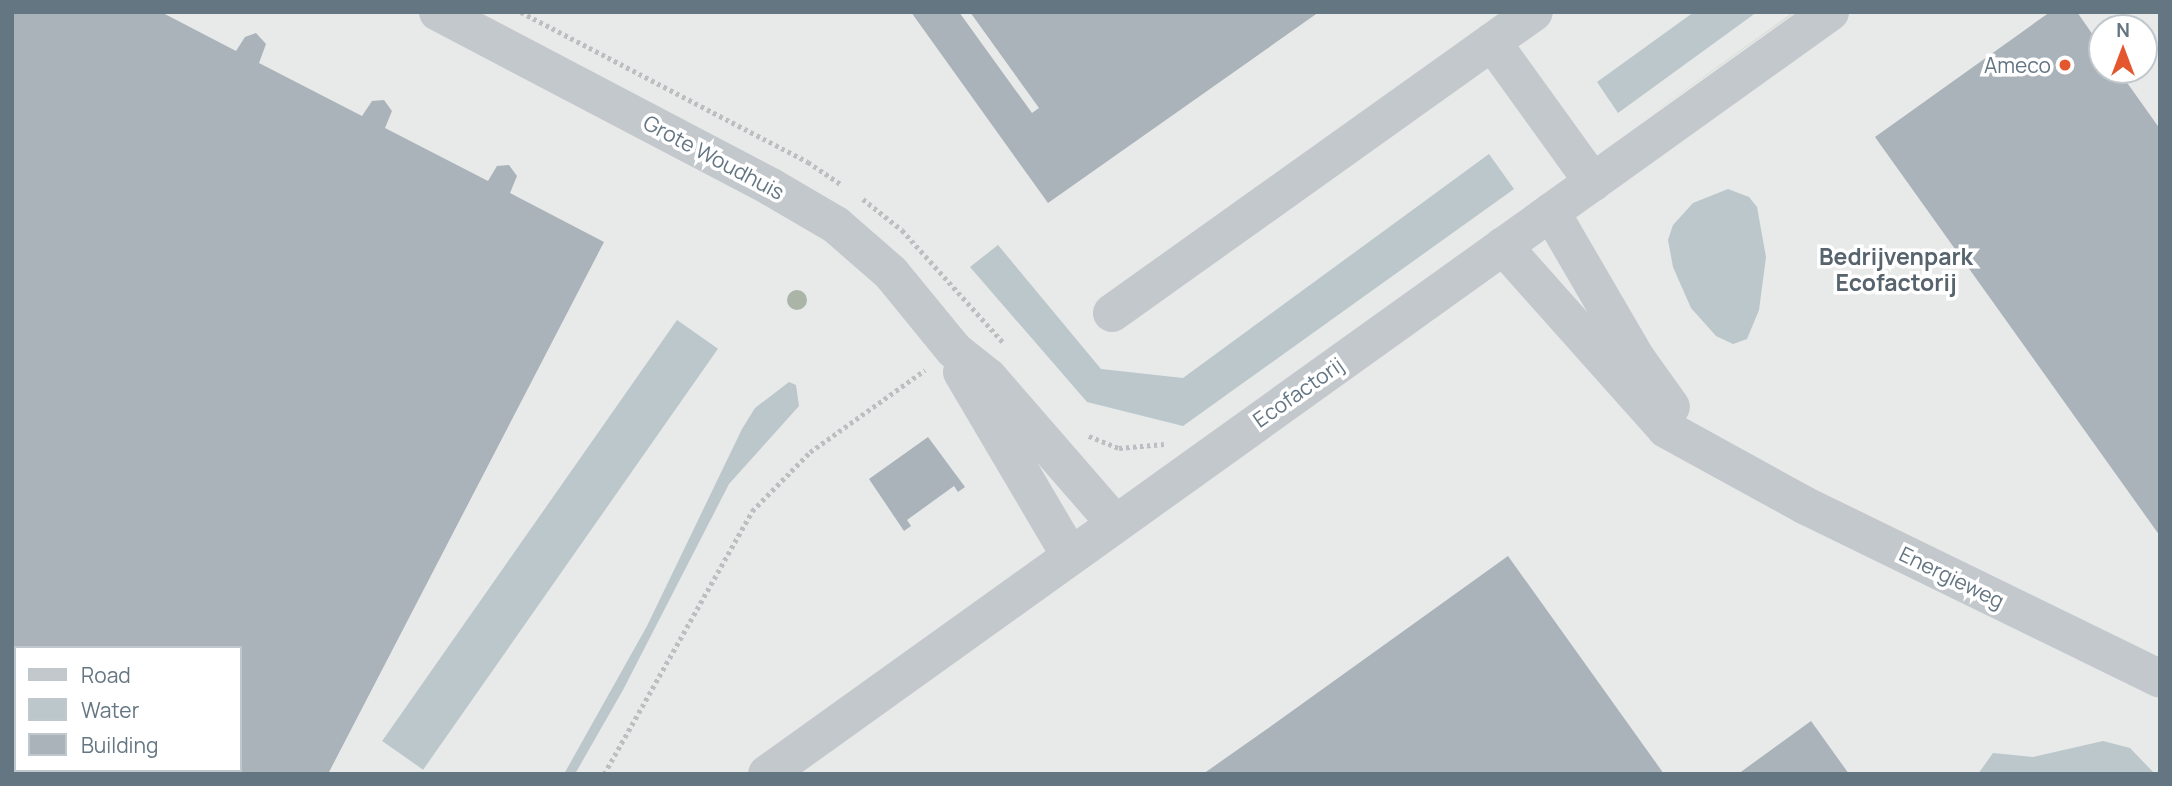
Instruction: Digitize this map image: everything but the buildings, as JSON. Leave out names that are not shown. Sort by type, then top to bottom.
[{"type":"street","name":"Grote Woudhuis","points":[[438,12],[772,187],[836,225],[891,273],[954,350],[988,377],[1114,522]]},
{"type":"street","points":[[1112,313],[1534,12]]},
{"type":"street","name":"Ecofactorij","points":[[767,774],[1069,554],[1830,12]]},
{"type":"street","points":[[1492,42],[1593,183]]},
{"type":"street","name":"Energieweg","points":[[1552,212],[1668,404],[1745,473]]},
{"type":"street","name":"Energieweg","points":[[1503,246],[1666,429],[1745,473],[2160,679]]},
{"type":"street","name":"Grote Woudhuis","points":[[954,350],[968,388],[1069,554]]},
{"type":"path","points":[[604,774],[752,511],[810,452],[989,326]]},
{"type":"shaded area","points":[[12,12],[2160,12],[2160,774],[12,774]]},
{"type":"shaded area","points":[[1793,12],[1796,12],[1628,131]]},
{"type":"water","points":[[1694,12],[1757,12],[1618,113],[1597,82]]},
{"type":"water","points":[[1489,154],[1514,189],[1183,426],[1087,402],[970,267],[998,245],[1101,369],[1183,378]]},
{"type":"water","points":[[1728,189],[1749,197],[1757,207],[1766,257],[1759,310],[1747,339],[1733,344],[1716,336],[1691,308],[1673,267],[1668,240],[1673,225],[1693,203]]},
{"type":"water","points":[[677,320],[718,349],[423,770],[382,741]]},
{"type":"water","points":[[789,382],[796,385],[799,406],[729,484],[623,690],[575,774],[564,774],[647,626],[742,429],[755,408]]},
{"type":"water","points":[[2103,741],[2130,748],[2155,774],[1978,774],[1993,753],[2033,757]]},
{"type":"place","name":"Ameco","points":[[2065,65]]},
{"type":"district","name":"Bedrijvenpark Ecofactorij","points":[[1896,269]]}]
